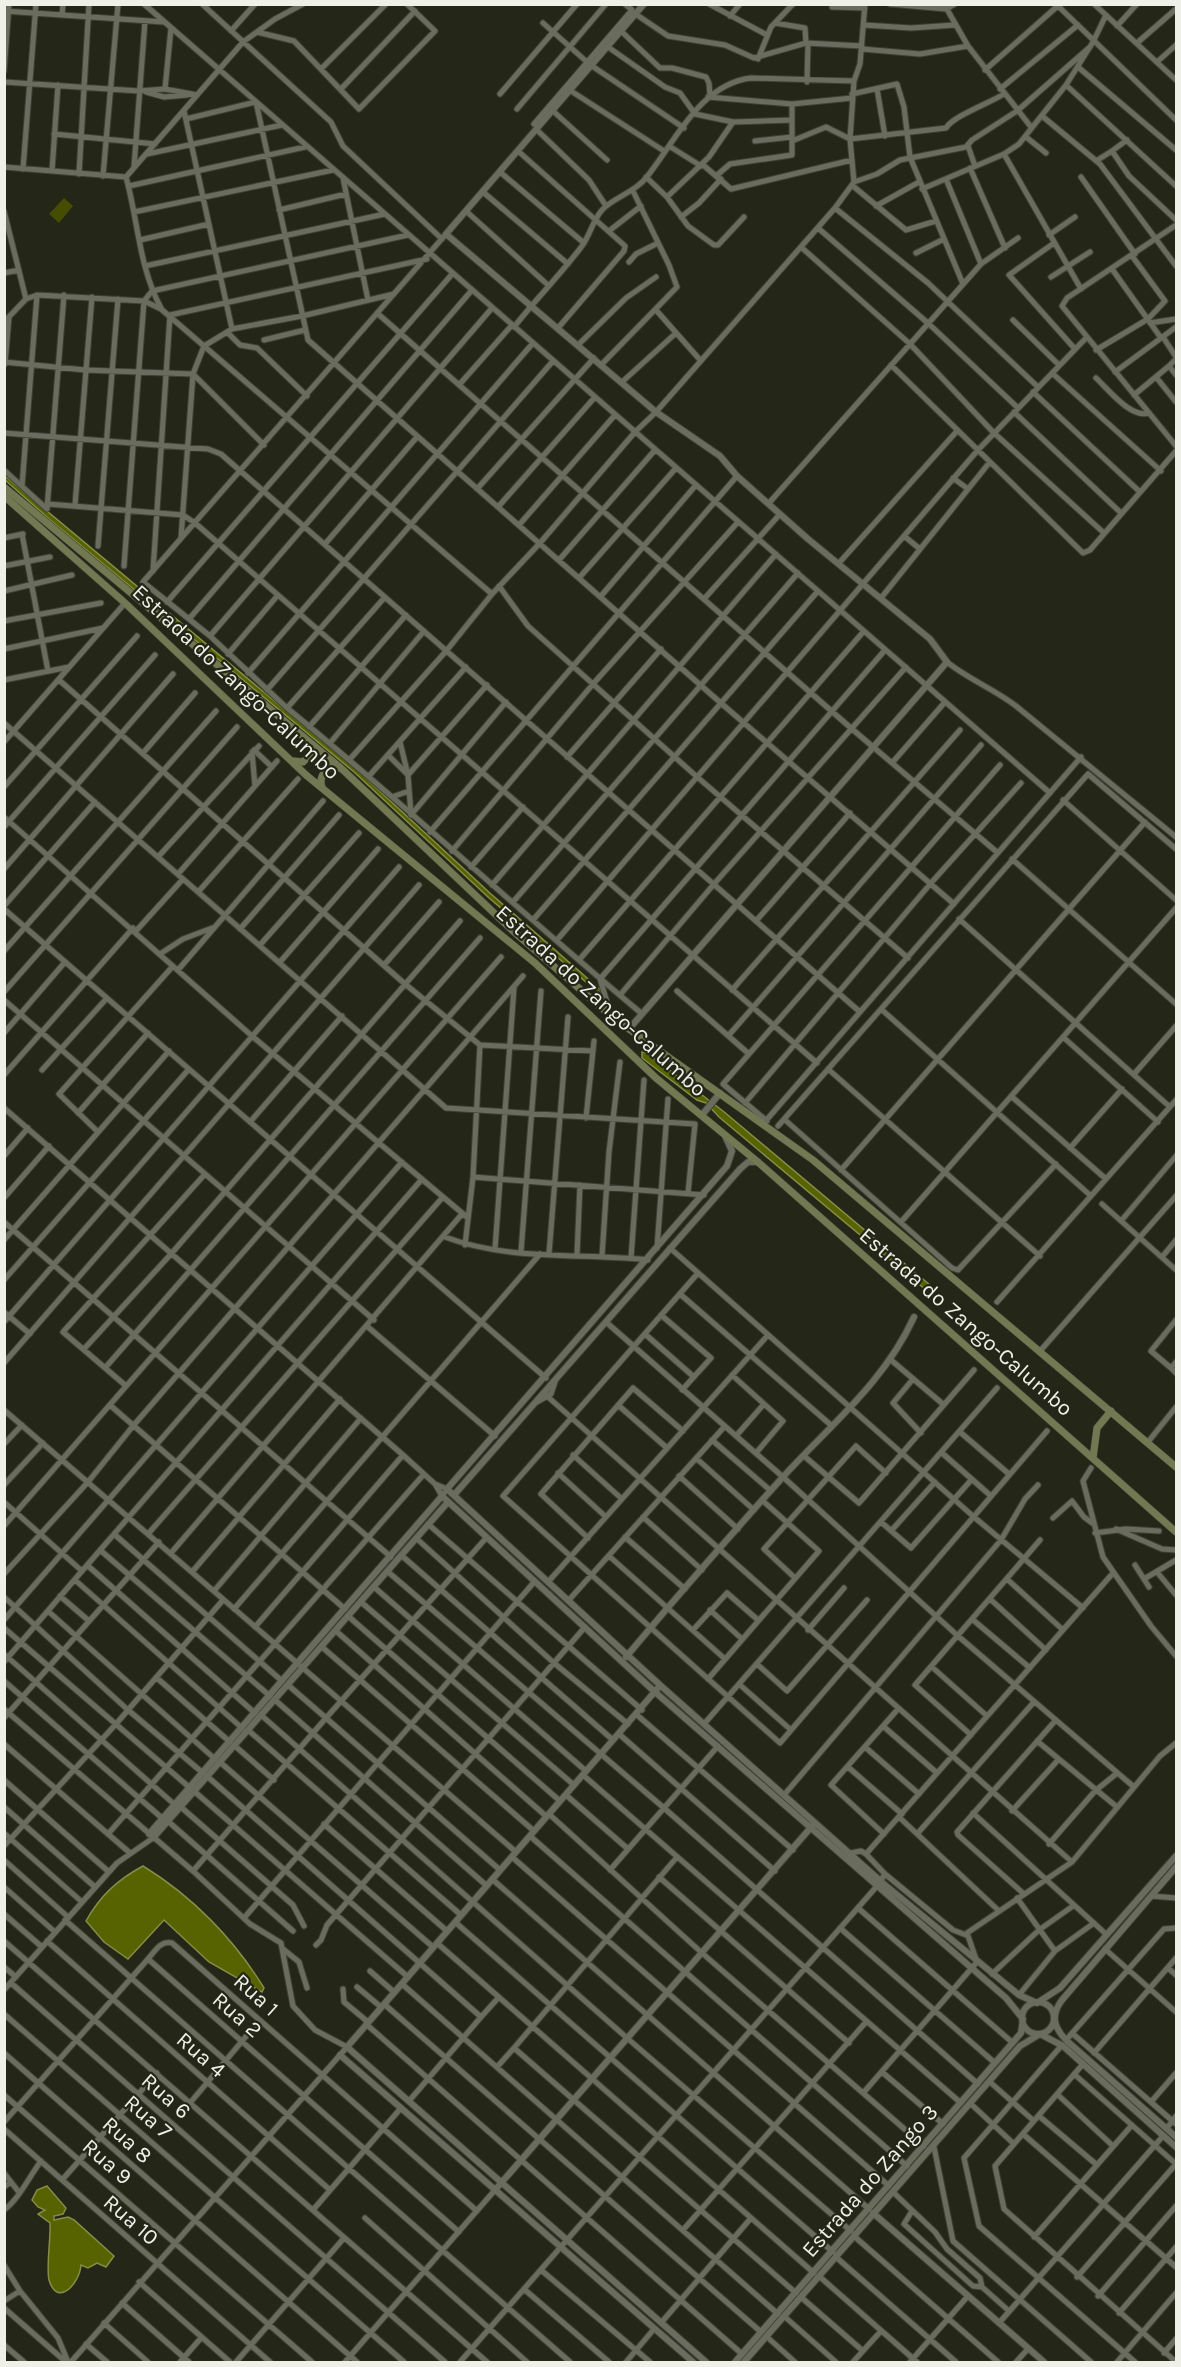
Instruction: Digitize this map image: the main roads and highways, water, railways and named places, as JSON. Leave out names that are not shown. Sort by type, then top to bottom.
[{"type":"main road","name":"Estrada do Zango-Calumbo","points":[[4,488],[342,769],[520,937],[612,1017],[765,1122],[926,1258],[1041,1350],[1176,1467]]},
{"type":"main road","name":"Estrada do Zango-Calumbo","points":[[4,496],[125,603],[290,760],[535,963],[633,1058],[759,1163],[1176,1532]]},
{"type":"main road","points":[[290,760],[303,762],[309,759],[312,748],[308,740]]},
{"type":"main road","points":[[322,787],[321,780],[328,769],[334,766],[342,769]]},
{"type":"main road","points":[[1093,1458],[1097,1428],[1111,1411]]}]
